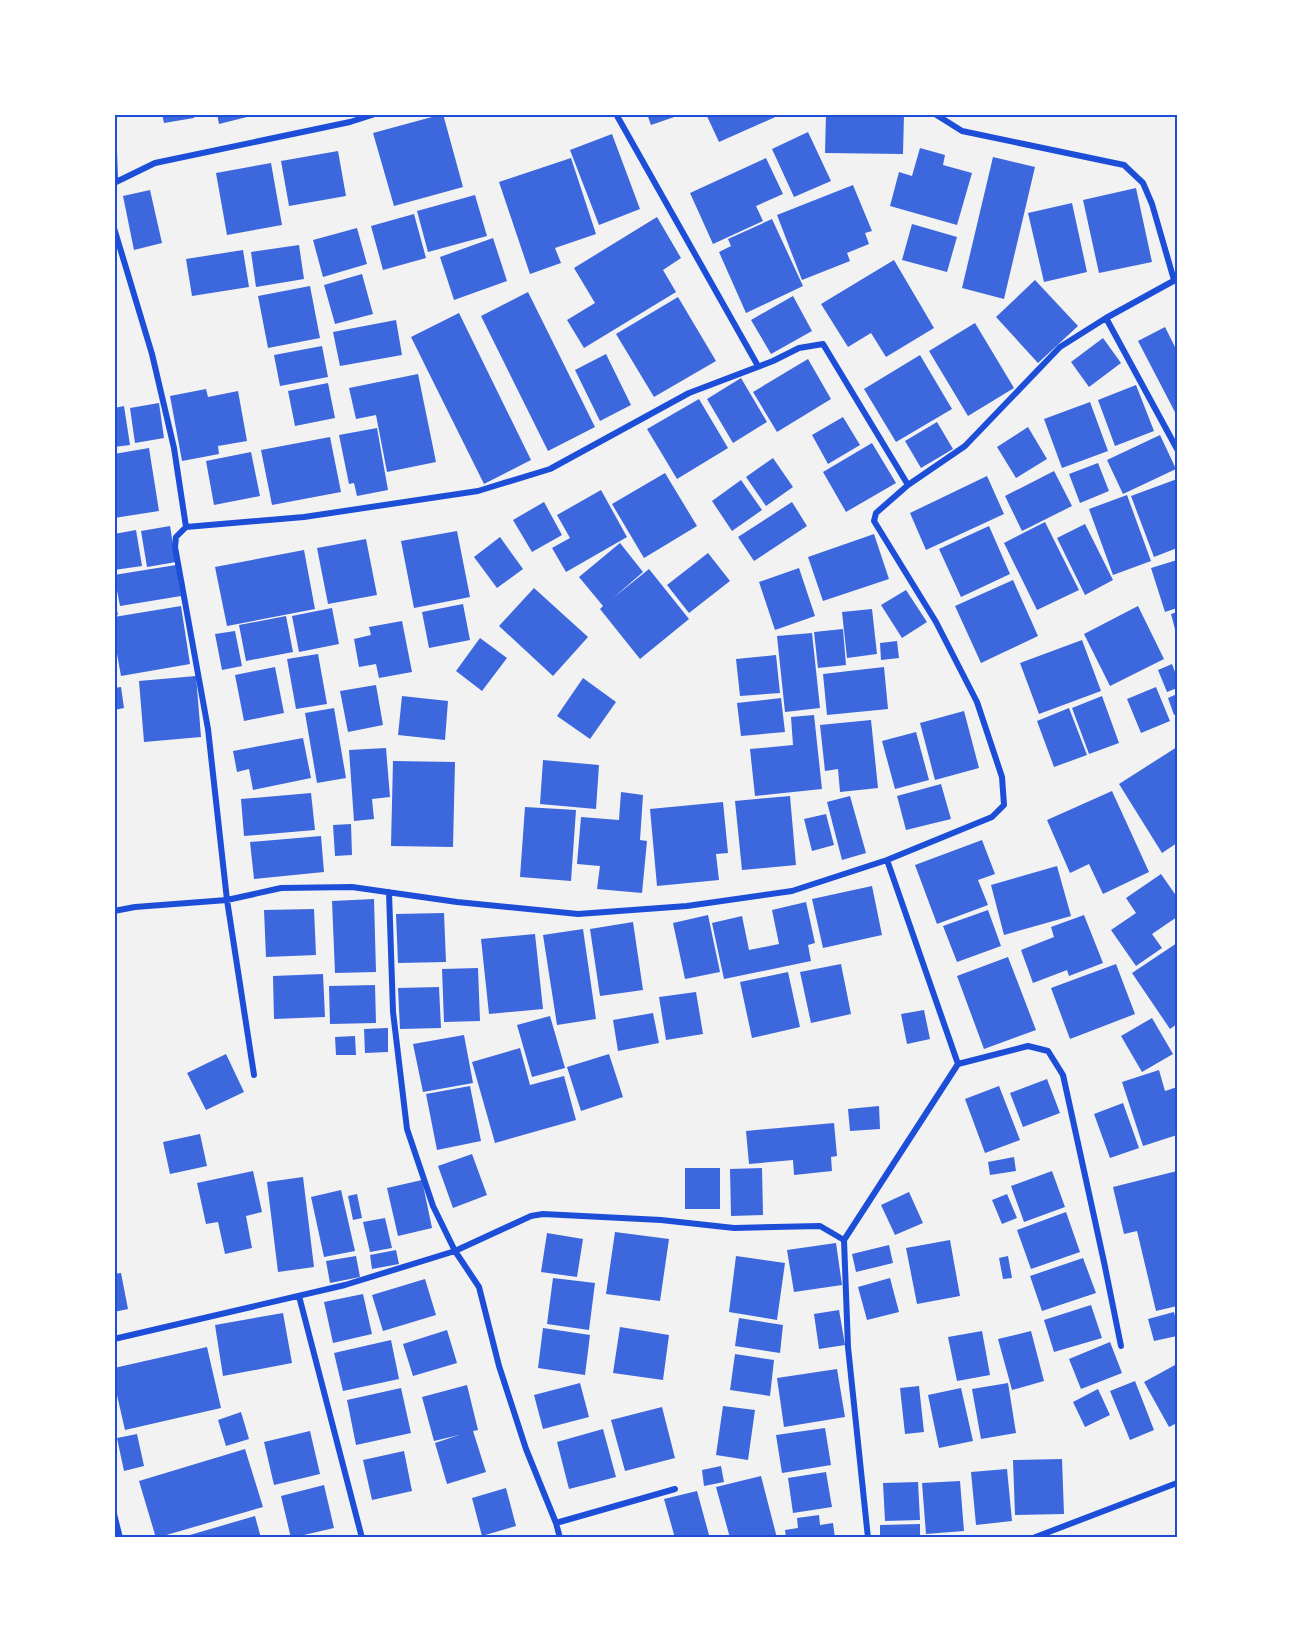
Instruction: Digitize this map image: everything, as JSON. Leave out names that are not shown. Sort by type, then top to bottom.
[{"type":"street","points":[[347,114],[350,122]]},
{"type":"street","points":[[114,151],[115,182],[155,163],[350,122],[375,114]]},
{"type":"street","points":[[616,114],[758,366]]},
{"type":"street","points":[[114,911],[135,907],[227,900],[281,888],[352,887],[457,902],[578,915],[687,906],[792,891],[887,860],[992,817],[1004,805],[1002,777],[976,702],[936,622],[874,521],[876,513],[908,485],[964,446],[1060,347],[1176,279],[1143,183],[1124,165],[962,131],[935,114]]},
{"type":"street","points":[[114,228],[152,354],[174,448],[186,527]]},
{"type":"street","points":[[1106,318],[1177,449]]},
{"type":"street","points":[[255,1075],[227,900],[208,729],[175,547],[176,537],[186,527],[304,517],[478,491],[550,469],[689,393],[773,362],[799,348],[822,344],[908,485]]},
{"type":"street","points":[[887,860],[958,1064]]},
{"type":"street","points":[[389,892],[393,1012],[407,1129],[433,1206],[455,1251],[479,1287],[499,1366],[526,1449],[560,1538]]},
{"type":"street","points":[[868,1538],[848,1347],[844,1240],[958,1064],[1028,1046],[1048,1051],[1063,1075],[1121,1346]]},
{"type":"street","points":[[114,1339],[345,1285],[455,1251],[531,1216],[543,1214],[661,1220],[734,1228],[820,1226],[844,1240]]},
{"type":"street","points":[[299,1296],[362,1538]]},
{"type":"street","points":[[1033,1538],[1177,1483]]},
{"type":"street","points":[[556,1523],[675,1489]]},
{"type":"street","points":[[114,1514],[120,1538]]},
{"type":"building","points":[[162,114],[194,114],[194,118],[164,123]]},
{"type":"building","points":[[217,114],[246,114],[247,117],[219,124]]},
{"type":"building","points":[[443,114],[463,187],[394,206],[373,133]]},
{"type":"building","points":[[647,114],[683,114],[651,125]]},
{"type":"building","points":[[706,114],[782,114],[719,142]]},
{"type":"building","points":[[826,114],[904,114],[903,154],[825,153]]},
{"type":"building","points":[[808,132],[831,181],[794,197],[772,149]]},
{"type":"building","points":[[612,134],[640,209],[599,225],[570,150]]},
{"type":"building","points":[[920,148],[945,155],[943,165],[972,173],[957,225],[890,206],[899,172],[912,176]]},
{"type":"building","points":[[338,151],[346,196],[289,206],[281,161]]},
{"type":"building","points":[[993,157],[1035,167],[1004,299],[962,288]]},
{"type":"building","points":[[571,158],[596,234],[555,248],[561,263],[530,274],[499,182]]},
{"type":"building","points":[[766,158],[783,194],[756,206],[763,221],[713,244],[690,193]]},
{"type":"building","points":[[271,163],[282,225],[227,235],[216,173]]},
{"type":"building","points":[[853,185],[872,231],[865,233],[869,244],[847,253],[850,261],[802,280],[777,215]]},
{"type":"building","points":[[1136,188],[1152,262],[1099,273],[1083,200]]},
{"type":"building","points":[[150,190],[162,243],[134,250],[123,196]]},
{"type":"building","points":[[475,195],[487,236],[428,252],[417,211]]},
{"type":"building","points":[[1072,203],[1087,272],[1044,282],[1028,213]]},
{"type":"building","points":[[414,214],[426,258],[383,270],[371,226]]},
{"type":"building","points":[[657,217],[681,258],[663,270],[676,292],[584,348],[567,320],[595,303],[574,268]]},
{"type":"building","points":[[772,219],[803,286],[746,313],[719,252],[731,246],[728,239]]},
{"type":"building","points":[[912,224],[957,237],[947,272],[902,260]]},
{"type":"building","points":[[357,228],[367,264],[323,277],[313,240]]},
{"type":"building","points":[[493,238],[507,281],[454,300],[440,257]]},
{"type":"building","points":[[299,245],[304,279],[256,287],[251,252]]},
{"type":"building","points":[[243,250],[249,287],[192,296],[186,259]]},
{"type":"building","points":[[894,260],[934,328],[886,357],[871,333],[848,347],[821,304]]},
{"type":"building","points":[[362,274],[373,314],[335,324],[324,285]]},
{"type":"building","points":[[1035,280],[1078,326],[1038,363],[996,317]]},
{"type":"building","points":[[310,286],[320,338],[268,348],[258,296]]},
{"type":"building","points":[[528,292],[595,427],[548,451],[481,316]]},
{"type":"building","points":[[793,296],[812,331],[771,354],[751,320]]},
{"type":"building","points":[[678,297],[716,361],[654,397],[616,334]]},
{"type":"building","points":[[459,313],[531,460],[484,484],[411,337]]},
{"type":"building","points":[[396,320],[402,355],[340,366],[333,332]]},
{"type":"building","points":[[975,323],[1014,388],[968,416],[929,351]]},
{"type":"building","points":[[1165,327],[1177,351],[1177,416],[1138,341]]},
{"type":"building","points":[[1103,338],[1121,363],[1089,387],[1071,362]]},
{"type":"building","points":[[322,346],[328,377],[280,386],[274,355]]},
{"type":"building","points":[[606,354],[631,405],[600,421],[575,370]]},
{"type":"building","points":[[920,355],[952,409],[896,442],[864,389]]},
{"type":"building","points":[[808,359],[831,399],[777,432],[753,392]]},
{"type":"building","points":[[418,374],[436,462],[387,472],[376,415],[356,419],[349,388]]},
{"type":"building","points":[[741,378],[767,422],[733,443],[707,399]]},
{"type":"building","points":[[328,383],[335,418],[295,426],[288,391]]},
{"type":"building","points":[[1136,385],[1154,431],[1115,446],[1098,400]]},
{"type":"building","points":[[206,389],[208,397],[238,391],[247,441],[218,446],[219,454],[182,461],[170,396]]},
{"type":"building","points":[[699,399],[728,448],[677,479],[647,429]]},
{"type":"building","points":[[1090,402],[1108,451],[1062,468],[1044,419]]},
{"type":"building","points":[[159,403],[164,438],[135,443],[130,408]]},
{"type":"building","points":[[124,406],[130,445],[114,447],[114,408]]},
{"type":"building","points":[[843,417],[860,445],[828,464],[812,435]]},
{"type":"building","points":[[937,422],[953,449],[921,468],[905,441]]},
{"type":"building","points":[[1028,427],[1047,459],[1016,478],[997,447]]},
{"type":"building","points":[[377,428],[388,490],[357,496],[354,483],[349,484],[339,435]]},
{"type":"building","points":[[1160,435],[1176,469],[1123,494],[1107,460]]},
{"type":"building","points":[[330,437],[341,492],[272,505],[261,450]]},
{"type":"building","points":[[872,443],[896,483],[846,512],[823,472]]},
{"type":"building","points":[[149,448],[159,511],[114,518],[114,454]]},
{"type":"building","points":[[251,452],[260,496],[214,505],[206,461]]},
{"type":"building","points":[[773,458],[793,487],[766,506],[746,477]]},
{"type":"building","points":[[1098,463],[1109,491],[1080,503],[1069,474]]},
{"type":"building","points":[[1054,471],[1072,506],[1022,531],[1005,496]]},
{"type":"building","points":[[665,473],[697,526],[644,558],[612,504]]},
{"type":"building","points":[[987,476],[1004,514],[926,550],[910,513]]},
{"type":"building","points":[[1177,479],[1177,548],[1154,557],[1131,496]]},
{"type":"building","points":[[741,480],[762,510],[732,531],[712,501]]},
{"type":"building","points":[[601,490],[627,537],[566,572],[552,548],[570,538],[557,515]]},
{"type":"building","points":[[1127,495],[1151,561],[1113,575],[1089,509]]},
{"type":"building","points":[[544,502],[562,535],[532,552],[513,520]]},
{"type":"building","points":[[792,502],[807,526],[754,561],[738,537]]},
{"type":"building","points":[[1045,522],[1079,590],[1037,610],[1004,543]]},
{"type":"building","points":[[1085,524],[1113,580],[1085,595],[1057,538]]},
{"type":"building","points":[[170,526],[176,562],[147,567],[141,531]]},
{"type":"building","points":[[989,526],[1010,574],[961,597],[939,549]]},
{"type":"building","points":[[136,530],[142,566],[114,570],[114,534]]},
{"type":"building","points":[[457,531],[470,597],[414,608],[401,541]]},
{"type":"building","points":[[874,534],[889,579],[823,601],[808,557]]},
{"type":"building","points":[[500,537],[523,569],[497,588],[474,557]]},
{"type":"building","points":[[366,539],[377,595],[328,604],[317,548]]},
{"type":"building","points":[[620,543],[643,572],[613,598],[649,569],[689,619],[640,659],[600,609],[603,606],[579,577]]},
{"type":"building","points":[[304,550],[315,609],[227,626],[215,567]]},
{"type":"building","points":[[708,553],[730,581],[689,613],[667,585]]},
{"type":"building","points":[[1177,560],[1177,608],[1165,612],[1151,568]]},
{"type":"building","points":[[176,565],[181,596],[120,606],[114,575]]},
{"type":"building","points":[[799,568],[815,616],[775,630],[759,582]]},
{"type":"building","points":[[1013,580],[1038,636],[981,663],[955,606]]},
{"type":"building","points":[[534,588],[588,637],[553,676],[499,626]]},
{"type":"building","points":[[906,590],[927,622],[902,638],[881,605]]},
{"type":"building","points":[[114,595],[118,615],[114,615]]},
{"type":"building","points":[[463,604],[470,640],[429,648],[422,612]]},
{"type":"building","points":[[181,606],[190,664],[121,676],[114,637],[114,617]]},
{"type":"building","points":[[1138,606],[1164,659],[1110,686],[1084,634]]},
{"type":"building","points":[[332,608],[339,644],[299,652],[292,616]]},
{"type":"building","points":[[872,609],[877,654],[847,658],[842,612]]},
{"type":"building","points":[[1177,612],[1177,633],[1176,633],[1171,614]]},
{"type":"building","points":[[286,616],[293,652],[246,661],[239,625]]},
{"type":"building","points":[[402,621],[412,672],[379,678],[376,664],[359,667],[354,639],[371,635],[369,627]]},
{"type":"building","points":[[843,629],[846,665],[818,668],[814,632]]},
{"type":"building","points":[[235,631],[242,666],[222,670],[215,634]]},
{"type":"building","points":[[812,633],[820,708],[785,712],[777,636]]},
{"type":"building","points":[[480,638],[507,658],[482,691],[456,671]]},
{"type":"building","points":[[1082,640],[1101,691],[1039,714],[1020,663]]},
{"type":"building","points":[[897,641],[899,658],[881,660],[880,643]]},
{"type":"building","points":[[318,654],[327,704],[296,709],[287,659]]},
{"type":"building","points":[[776,655],[780,693],[740,696],[736,659]]},
{"type":"building","points":[[1172,664],[1177,677],[1177,688],[1167,692],[1158,670]]},
{"type":"building","points":[[275,667],[284,713],[244,721],[235,675]]},
{"type":"building","points":[[884,667],[888,709],[827,715],[823,674]]},
{"type":"building","points":[[196,676],[201,737],[144,742],[139,681]]},
{"type":"building","points":[[583,678],[616,702],[590,739],[557,716]]},
{"type":"building","points":[[376,685],[383,725],[348,732],[340,691]]},
{"type":"building","points":[[121,687],[124,708],[114,710],[114,688]]},
{"type":"building","points":[[1156,687],[1170,721],[1141,733],[1127,699]]},
{"type":"building","points":[[1177,694],[1177,713],[1174,715],[1168,698]]},
{"type":"building","points":[[402,696],[448,701],[445,740],[398,735]]},
{"type":"building","points":[[1102,696],[1119,743],[1089,754],[1072,708]]},
{"type":"building","points":[[781,698],[785,732],[741,736],[737,703]]},
{"type":"building","points":[[334,708],[346,778],[317,783],[305,713]]},
{"type":"building","points":[[1069,708],[1087,755],[1054,767],[1037,721]]},
{"type":"building","points":[[964,711],[979,768],[935,780],[920,723]]},
{"type":"building","points":[[814,715],[822,789],[755,796],[750,749],[793,745],[791,717]]},
{"type":"building","points":[[871,720],[878,788],[840,792],[838,769],[825,771],[820,725]]},
{"type":"building","points":[[916,732],[929,780],[895,789],[882,741]]},
{"type":"building","points":[[303,738],[311,778],[253,790],[249,769],[237,772],[233,751]]},
{"type":"building","points":[[1177,747],[1177,843],[1162,853],[1119,784]]},
{"type":"building","points":[[386,748],[390,797],[372,799],[374,819],[354,821],[349,750]]},
{"type":"building","points":[[543,760],[599,765],[596,809],[540,804]]},
{"type":"building","points":[[393,761],[455,762],[453,847],[391,846]]},
{"type":"building","points":[[941,784],[951,819],[906,830],[897,796]]},
{"type":"building","points":[[1112,791],[1149,872],[1103,894],[1089,864],[1070,873],[1047,820]]},
{"type":"building","points":[[621,792],[643,795],[640,840],[647,841],[642,893],[597,889],[600,866],[577,864],[581,817],[619,820]]},
{"type":"building","points":[[311,793],[315,830],[244,836],[241,799]]},
{"type":"building","points":[[790,796],[796,865],[742,870],[735,801]]},
{"type":"building","points":[[850,796],[866,853],[842,860],[827,802]]},
{"type":"building","points":[[723,802],[728,853],[716,854],[719,880],[657,886],[650,809]]},
{"type":"building","points":[[525,807],[576,810],[571,881],[520,877]]},
{"type":"building","points":[[826,814],[834,845],[812,851],[804,819]]},
{"type":"building","points":[[351,824],[352,855],[335,856],[333,825]]},
{"type":"building","points":[[321,836],[324,872],[254,879],[250,842]]},
{"type":"building","points":[[982,840],[995,874],[978,880],[988,905],[937,924],[915,865]]},
{"type":"building","points":[[1057,866],[1071,916],[1004,935],[991,885]]},
{"type":"building","points":[[1161,874],[1177,897],[1177,917],[1152,934],[1162,948],[1136,966],[1111,930],[1136,913],[1126,898]]},
{"type":"building","points":[[872,886],[882,935],[823,948],[812,899]]},
{"type":"building","points":[[374,899],[376,972],[335,973],[332,901]]},
{"type":"building","points":[[806,902],[815,943],[808,945],[811,961],[724,979],[712,923],[742,916],[749,950],[779,944],[772,910]]},
{"type":"building","points":[[314,909],[316,955],[266,957],[264,910]]},
{"type":"building","points":[[988,910],[1001,946],[957,962],[943,926]]},
{"type":"building","points":[[444,913],[446,962],[398,963],[396,914]]},
{"type":"building","points":[[708,915],[720,972],[685,979],[673,923]]},
{"type":"building","points":[[1084,915],[1103,963],[1069,976],[1067,970],[1033,983],[1021,950],[1054,937],[1051,927]]},
{"type":"building","points":[[633,922],[643,990],[600,996],[590,929]]},
{"type":"building","points":[[583,929],[596,1019],[557,1025],[543,935]]},
{"type":"building","points":[[535,934],[543,1009],[489,1014],[481,939]]},
{"type":"building","points":[[1177,943],[1177,1024],[1170,1029],[1132,973]]},
{"type":"building","points":[[1008,957],[1036,1030],[984,1049],[957,976]]},
{"type":"building","points":[[841,964],[851,1014],[811,1023],[800,972]]},
{"type":"building","points":[[1116,964],[1135,1014],[1070,1039],[1051,988]]},
{"type":"building","points":[[478,968],[480,1021],[444,1022],[442,969]]},
{"type":"building","points":[[788,972],[800,1027],[752,1038],[740,982]]},
{"type":"building","points":[[323,974],[325,1017],[274,1019],[273,976]]},
{"type":"building","points":[[375,985],[376,1023],[330,1024],[329,986]]},
{"type":"building","points":[[439,987],[441,1028],[400,1029],[398,988]]},
{"type":"building","points":[[696,992],[703,1034],[666,1040],[659,997]]},
{"type":"building","points":[[924,1010],[930,1039],[907,1044],[901,1014]]},
{"type":"building","points":[[653,1013],[659,1043],[618,1051],[613,1020]]},
{"type":"building","points":[[550,1016],[565,1068],[532,1077],[517,1025]]},
{"type":"building","points":[[1152,1018],[1173,1054],[1142,1072],[1121,1036]]},
{"type":"building","points":[[388,1028],[388,1052],[365,1053],[364,1029]]},
{"type":"building","points":[[464,1035],[473,1083],[423,1092],[413,1044]]},
{"type":"building","points":[[355,1036],[356,1055],[336,1055],[335,1037]]},
{"type":"building","points":[[520,1048],[530,1085],[564,1076],[576,1120],[495,1143],[472,1062]]},
{"type":"building","points":[[226,1054],[244,1092],[206,1110],[187,1073]]},
{"type":"building","points":[[609,1054],[623,1097],[581,1111],[567,1067]]},
{"type":"building","points":[[1159,1070],[1165,1091],[1177,1087],[1177,1135],[1143,1146],[1122,1082]]},
{"type":"building","points":[[1047,1079],[1060,1113],[1023,1127],[1010,1093]]},
{"type":"building","points":[[470,1086],[481,1141],[437,1150],[426,1094]]},
{"type":"building","points":[[999,1086],[1020,1140],[985,1153],[965,1099]]},
{"type":"building","points":[[1123,1103],[1139,1148],[1110,1158],[1094,1114]]},
{"type":"building","points":[[879,1106],[880,1129],[850,1131],[848,1109]]},
{"type":"building","points":[[834,1123],[837,1156],[831,1157],[832,1171],[794,1175],[793,1160],[749,1164],[746,1131]]},
{"type":"building","points":[[200,1134],[207,1166],[170,1174],[163,1142]]},
{"type":"building","points":[[472,1154],[487,1195],[453,1208],[438,1166]]},
{"type":"building","points":[[1014,1157],[1016,1171],[990,1175],[988,1162]]},
{"type":"building","points":[[685,1168],[720,1168],[720,1209],[685,1209]]},
{"type":"building","points":[[762,1168],[763,1215],[731,1216],[730,1169]]},
{"type":"building","points":[[253,1171],[262,1212],[246,1216],[252,1248],[225,1254],[218,1222],[206,1224],[197,1183]]},
{"type":"building","points":[[1052,1171],[1065,1207],[1024,1222],[1011,1186]]},
{"type":"building","points":[[1177,1171],[1177,1306],[1156,1311],[1137,1231],[1124,1234],[1113,1187]]},
{"type":"building","points":[[303,1177],[314,1267],[278,1272],[267,1182]]},
{"type":"building","points":[[422,1180],[432,1228],[398,1236],[387,1188]]},
{"type":"building","points":[[341,1190],[355,1251],[324,1257],[311,1197]]},
{"type":"building","points":[[909,1192],[923,1223],[895,1235],[881,1205]]},
{"type":"building","points":[[357,1194],[362,1218],[353,1220],[348,1196]]},
{"type":"building","points":[[1007,1194],[1017,1218],[1002,1224],[992,1200]]},
{"type":"building","points":[[1066,1212],[1080,1252],[1031,1269],[1017,1230]]},
{"type":"building","points":[[385,1218],[392,1248],[370,1252],[363,1222]]},
{"type":"building","points":[[615,1232],[669,1239],[660,1301],[606,1294]]},
{"type":"building","points":[[547,1233],[583,1239],[577,1277],[541,1272]]},
{"type":"building","points":[[950,1240],[960,1296],[917,1304],[906,1248]]},
{"type":"building","points":[[836,1243],[842,1285],[794,1292],[787,1250]]},
{"type":"building","points":[[889,1245],[893,1263],[856,1272],[852,1254]]},
{"type":"building","points":[[396,1250],[399,1264],[372,1269],[370,1255]]},
{"type":"building","points":[[356,1256],[360,1277],[330,1283],[326,1261]]},
{"type":"building","points":[[736,1256],[785,1263],[777,1320],[729,1312]]},
{"type":"building","points":[[1008,1256],[1012,1278],[1003,1279],[999,1258]]},
{"type":"building","points":[[1083,1258],[1096,1293],[1042,1311],[1030,1276]]},
{"type":"building","points":[[121,1273],[128,1309],[114,1312],[114,1274]]},
{"type":"building","points":[[553,1278],[595,1283],[589,1330],[547,1324]]},
{"type":"building","points":[[890,1278],[899,1312],[867,1320],[858,1287]]},
{"type":"building","points":[[425,1279],[436,1315],[383,1331],[372,1295]]},
{"type":"building","points":[[363,1294],[372,1334],[333,1343],[324,1302]]},
{"type":"building","points":[[1091,1305],[1102,1338],[1054,1352],[1044,1320]]},
{"type":"building","points":[[839,1310],[845,1345],[819,1349],[814,1314]]},
{"type":"building","points":[[1174,1312],[1177,1336],[1154,1341],[1148,1319]]},
{"type":"building","points":[[283,1313],[292,1363],[223,1376],[215,1325]]},
{"type":"building","points":[[739,1318],[783,1325],[780,1353],[735,1346]]},
{"type":"building","points":[[620,1327],[669,1335],[663,1380],[613,1373]]},
{"type":"building","points":[[543,1328],[590,1335],[585,1375],[538,1368]]},
{"type":"building","points":[[447,1330],[457,1363],[413,1376],[403,1344]]},
{"type":"building","points":[[982,1331],[990,1375],[957,1381],[948,1337]]},
{"type":"building","points":[[1031,1331],[1044,1381],[1012,1390],[998,1339]]},
{"type":"building","points":[[391,1340],[399,1379],[343,1391],[334,1353]]},
{"type":"building","points":[[1110,1342],[1122,1373],[1081,1389],[1069,1359]]},
{"type":"building","points":[[207,1347],[221,1408],[125,1430],[114,1382],[114,1368]]},
{"type":"building","points":[[735,1354],[774,1360],[770,1396],[730,1390]]},
{"type":"building","points":[[1175,1365],[1177,1423],[1169,1427],[1144,1382]]},
{"type":"building","points":[[837,1369],[845,1417],[784,1427],[777,1378]]},
{"type":"building","points":[[1135,1381],[1154,1430],[1130,1440],[1110,1391]]},
{"type":"building","points":[[580,1383],[589,1417],[543,1429],[534,1395]]},
{"type":"building","points":[[1008,1383],[1016,1433],[981,1439],[972,1389]]},
{"type":"building","points":[[467,1385],[478,1430],[473,1431],[486,1472],[447,1484],[435,1443],[459,1435],[434,1441],[422,1397]]},
{"type":"building","points":[[919,1386],[924,1432],[905,1434],[900,1388]]},
{"type":"building","points":[[401,1388],[411,1433],[356,1445],[347,1400]]},
{"type":"building","points":[[961,1388],[973,1441],[939,1448],[928,1395]]},
{"type":"building","points":[[1098,1389],[1110,1415],[1085,1427],[1073,1402]]},
{"type":"building","points":[[723,1406],[755,1410],[748,1460],[716,1455]]},
{"type":"building","points":[[662,1407],[675,1458],[625,1471],[611,1420]]},
{"type":"building","points":[[241,1412],[249,1439],[226,1446],[218,1420]]},
{"type":"building","points":[[825,1428],[831,1465],[782,1473],[776,1435]]},
{"type":"building","points":[[603,1429],[616,1477],[569,1489],[557,1442]]},
{"type":"building","points":[[310,1431],[320,1474],[274,1485],[264,1442]]},
{"type":"building","points":[[137,1434],[144,1466],[124,1471],[117,1438]]},
{"type":"building","points":[[245,1449],[263,1507],[156,1538],[139,1481]]},
{"type":"building","points":[[404,1451],[412,1491],[372,1500],[363,1460]]},
{"type":"building","points":[[1062,1459],[1064,1514],[1015,1515],[1013,1460]]},
{"type":"building","points":[[721,1466],[724,1482],[704,1486],[702,1470]]},
{"type":"building","points":[[1007,1469],[1012,1521],[976,1525],[971,1472]]},
{"type":"building","points":[[826,1472],[832,1507],[793,1513],[788,1478]]},
{"type":"building","points":[[761,1476],[777,1538],[730,1538],[716,1487]]},
{"type":"building","points":[[960,1481],[964,1531],[926,1534],[922,1483]]},
{"type":"building","points":[[918,1482],[920,1520],[885,1521],[883,1483]]},
{"type":"building","points":[[324,1485],[334,1528],[291,1538],[281,1496]]},
{"type":"building","points":[[506,1488],[516,1526],[482,1536],[472,1498]]},
{"type":"building","points":[[697,1491],[709,1535],[696,1538],[675,1538],[664,1499]]},
{"type":"building","points":[[819,1515],[820,1525],[833,1523],[835,1538],[786,1538],[785,1530],[798,1528],[797,1518]]},
{"type":"building","points":[[255,1516],[261,1538],[183,1538],[183,1537]]},
{"type":"building","points":[[920,1524],[920,1538],[880,1538],[880,1525]]}]
